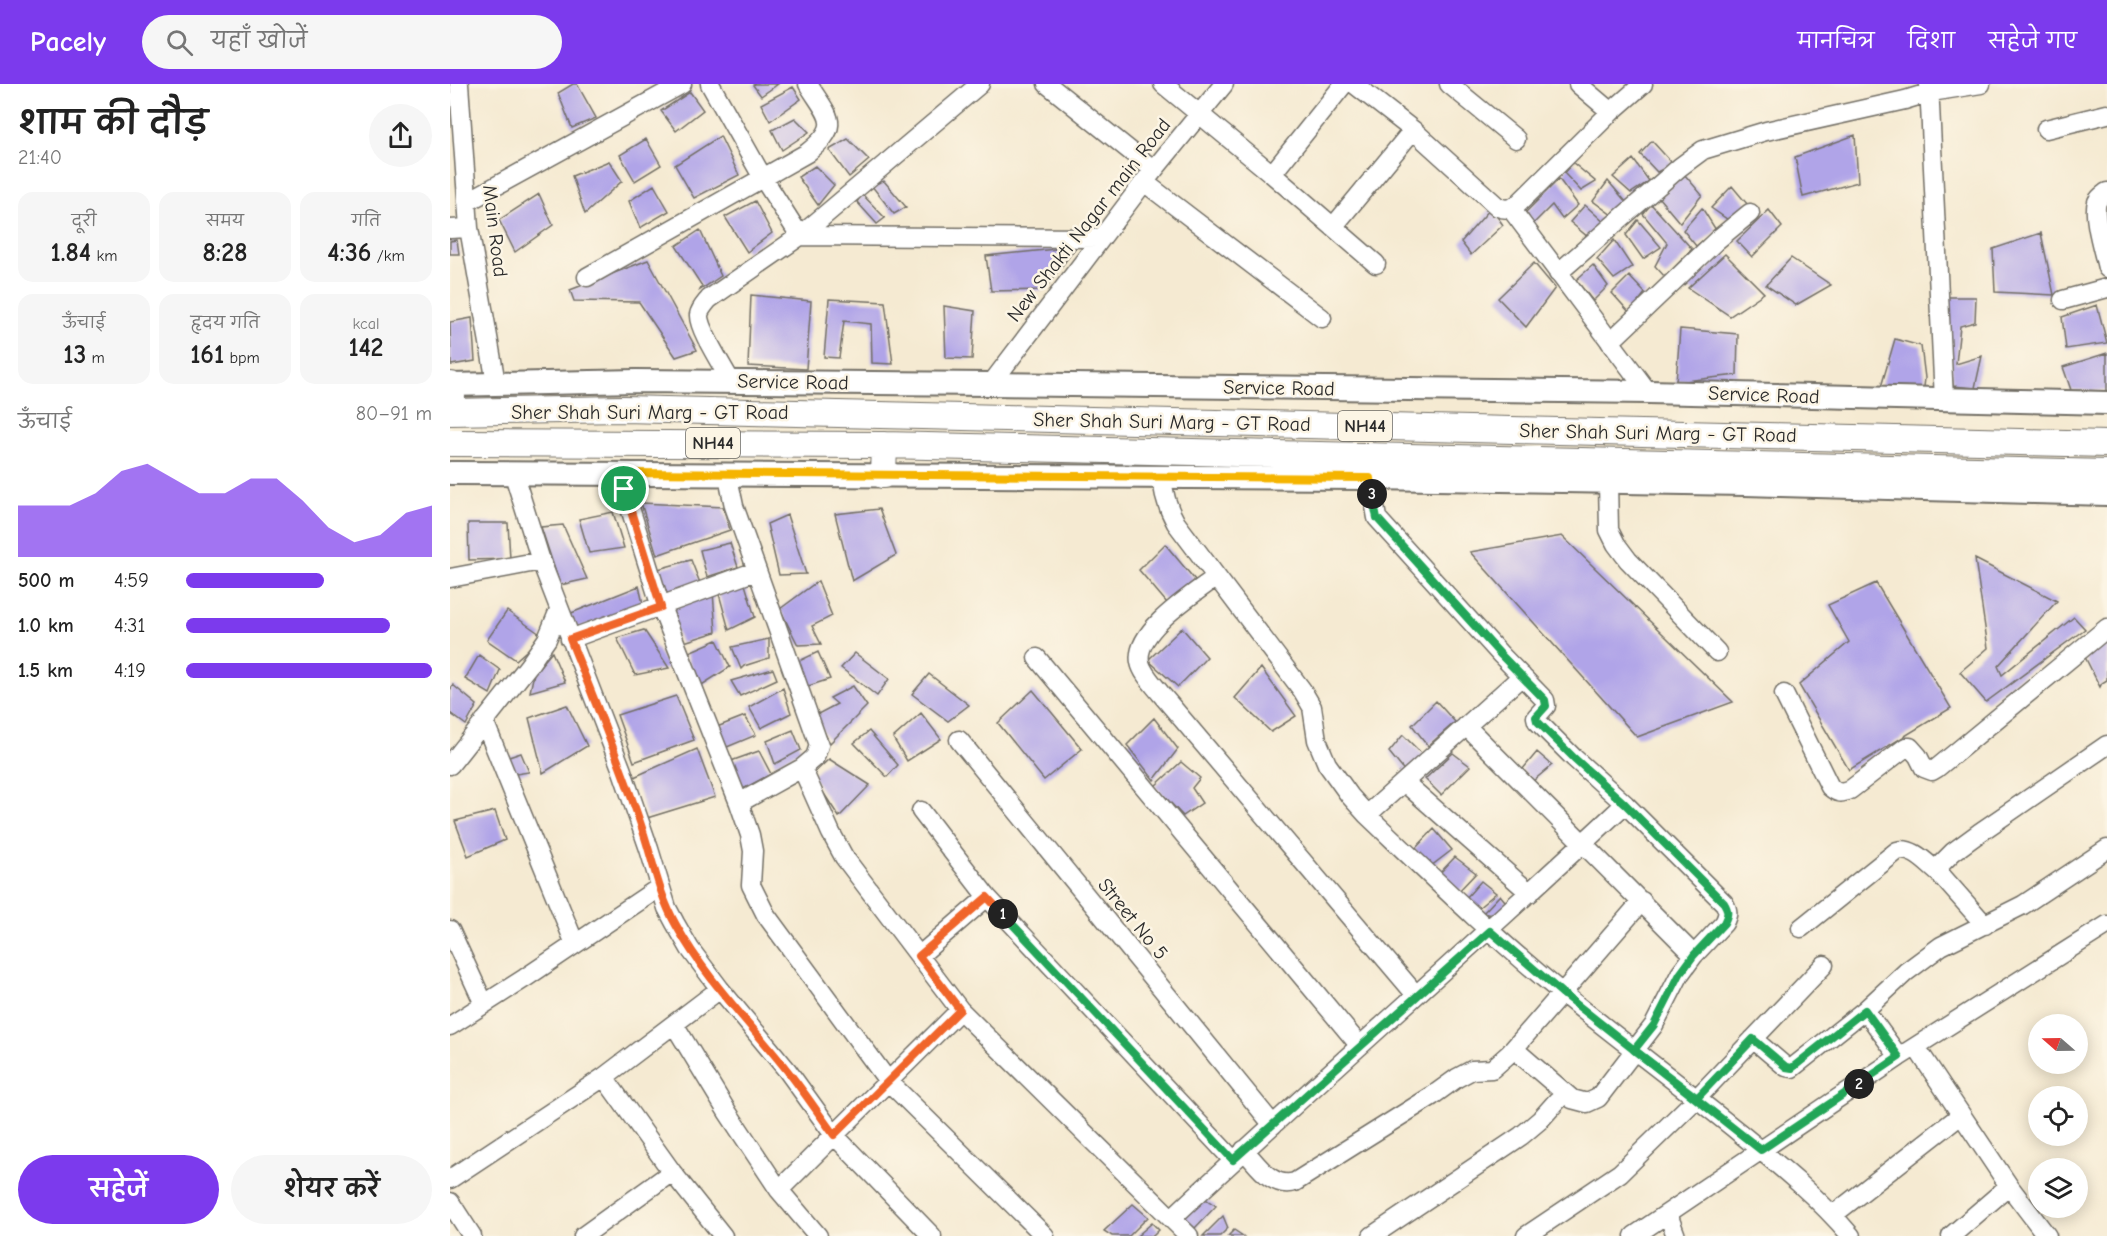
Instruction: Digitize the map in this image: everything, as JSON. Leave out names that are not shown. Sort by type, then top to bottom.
[{"type":"highway","points":[[451,385],[451,412]]},
{"type":"highway","name":"Sher Shah Suri Marg - GT Road","points":[[451,412],[635,410],[2107,444]]},
{"type":"highway","name":"NH44","points":[[450,443],[884,445]]},
{"type":"highway","points":[[883,476],[884,445]]},
{"type":"highway","name":"Sher Shah Suri Marg - GT Road","points":[[884,445],[2107,473]]},
{"type":"main road","name":"Service Road","points":[[451,385],[731,382],[991,384],[1648,392],[2107,403]]},
{"type":"main road","points":[[450,473],[1370,478],[2107,494]]},
{"type":"street","name":"Main Road","points":[[459,84],[469,228],[496,383]]},
{"type":"street","points":[[467,202],[682,84]]},
{"type":"street","points":[[710,84],[763,178],[800,236]]},
{"type":"street","points":[[587,277],[807,153],[824,139],[830,128],[828,117],[808,84]]},
{"type":"street","points":[[731,382],[701,326],[699,315],[702,306],[800,236],[980,84]]},
{"type":"street","points":[[1047,84],[1149,176],[1322,318]]},
{"type":"street","points":[[1163,84],[1376,264]]},
{"type":"street","name":"New Shakti Nagar main Road","points":[[991,384],[1101,237],[1224,84]]},
{"type":"street","points":[[1272,174],[1344,84]]},
{"type":"street","points":[[1354,84],[1413,130],[1498,207],[1511,209],[1643,84]]},
{"type":"street","points":[[1449,84],[1516,139]]},
{"type":"street","points":[[1578,84],[1611,112]]},
{"type":"street","points":[[1558,273],[1702,150],[1766,131],[1905,100],[1930,88],[1981,84]]},
{"type":"street","points":[[1930,88],[1944,400]]},
{"type":"street","points":[[2046,129],[2107,114]]},
{"type":"street","points":[[1333,227],[1413,130]]},
{"type":"street","points":[[2107,192],[2096,204],[2096,215],[2107,268]]},
{"type":"street","points":[[1511,209],[1648,392]]},
{"type":"street","points":[[1610,342],[1717,240],[1750,213]]},
{"type":"street","points":[[450,230],[469,228]]},
{"type":"street","points":[[800,236],[1101,237]]},
{"type":"street","points":[[2063,300],[2107,288]]},
{"type":"street","points":[[625,473],[624,489],[661,607],[750,835],[753,851],[751,885],[755,897],[808,974],[888,1081],[1043,1235]]},
{"type":"street","points":[[514,474],[541,561],[650,849],[667,908],[685,940],[720,989],[787,1070],[834,1135],[932,1236]]},
{"type":"street","points":[[730,474],[734,506],[819,745],[815,757],[802,768],[739,803]]},
{"type":"street","points":[[1162,476],[1166,505],[1176,523],[1302,690],[1312,707],[1317,740],[1324,758],[1350,796],[1367,815],[1490,931],[1562,993],[1761,1150],[1833,1215],[1851,1236]]},
{"type":"street","points":[[1370,478],[1377,518],[1546,701],[1546,706],[1536,717],[1537,721],[1625,804],[1728,909],[1724,923],[1694,955],[1680,974],[1654,1025],[1598,1098],[1587,1103],[1564,1093],[1514,1049]]},
{"type":"street","points":[[1608,482],[1609,531],[1616,544],[1628,560],[1717,652]]},
{"type":"street","points":[[450,578],[541,561]]},
{"type":"street","points":[[570,639],[756,571]]},
{"type":"street","points":[[1216,577],[1166,616],[1150,633],[1139,651],[1140,665],[1161,694],[1416,995]]},
{"type":"street","points":[[450,765],[529,665],[547,639],[559,610]]},
{"type":"street","points":[[1784,694],[1830,787],[1842,793],[1850,790],[1906,747],[1914,750],[1924,768],[1932,771],[2107,628]]},
{"type":"street","points":[[1037,658],[1360,1046]]},
{"type":"street","points":[[1367,815],[1522,676]]},
{"type":"street","points":[[484,721],[575,944]]},
{"type":"street","points":[[1466,726],[1694,955]]},
{"type":"street","name":"Street No 5","points":[[959,740],[1273,1125]]},
{"type":"street","points":[[1940,874],[1940,865],[1953,852],[2107,745]]},
{"type":"street","points":[[802,768],[831,834],[844,857],[960,1010],[1189,1236]]},
{"type":"street","points":[[1404,782],[1530,893]]},
{"type":"street","points":[[1172,1218],[1416,995],[1490,931],[1625,804]]},
{"type":"street","points":[[921,812],[987,897],[1239,1155],[1272,1179],[1287,1184],[1295,1182],[1457,1078],[1472,1070],[1492,1069],[1502,1063],[1642,901]]},
{"type":"street","points":[[1801,928],[1898,851],[1906,849],[1940,874],[1985,925]]},
{"type":"street","points":[[1753,1039],[1786,1067],[1792,1068],[1865,1010],[1892,983],[1928,954],[2023,905],[2107,849]]},
{"type":"street","points":[[450,1026],[660,886]]},
{"type":"street","points":[[919,956],[987,897]]},
{"type":"street","points":[[1634,1236],[1899,1057],[2107,925]]},
{"type":"street","points":[[452,938],[484,1004]]},
{"type":"street","points":[[1526,1236],[1620,1173],[1697,1098],[1824,965]]},
{"type":"street","points":[[450,1179],[604,1077],[720,989]]},
{"type":"street","points":[[779,1190],[960,1010]]},
{"type":"street","points":[[1865,1010],[1899,1057]]},
{"type":"street","points":[[674,1024],[728,1113],[779,1190],[818,1236]]},
{"type":"street","points":[[1916,1047],[2009,1186],[2047,1236]]},
{"type":"street","points":[[604,1077],[672,1172],[723,1236]]},
{"type":"street","points":[[1372,1236],[1521,1136],[1564,1093]]},
{"type":"street","points":[[1833,1215],[1961,1115]]},
{"type":"street","points":[[589,1234],[672,1172]]},
{"type":"street","points":[[1951,1236],[2009,1186]]},
{"type":"street","points":[[450,1202],[472,1236]]},
{"type":"street","points":[[1668,1214],[1676,1236]]},
{"type":"building","points":[[577,84],[596,118],[572,128],[558,93]]},
{"type":"building","points":[[778,84],[761,96],[753,85]]},
{"type":"building","points":[[793,87],[801,99],[770,121],[761,104]]},
{"type":"building","points":[[690,92],[703,110],[676,131],[661,111]]},
{"type":"building","points":[[795,118],[809,132],[782,150],[772,130]]},
{"type":"building","points":[[1855,135],[1858,182],[1803,197],[1795,157]]},
{"type":"building","points":[[720,136],[739,175],[694,198],[675,165]]},
{"type":"building","points":[[646,139],[661,165],[635,181],[620,155]]},
{"type":"building","points":[[848,139],[869,160],[849,177],[829,150]]},
{"type":"building","points":[[1652,141],[1673,164],[1657,172],[1640,154]]},
{"type":"building","points":[[1633,159],[1649,181],[1631,193],[1613,177]]},
{"type":"building","points":[[609,161],[622,181],[585,214],[572,176]]},
{"type":"building","points":[[1572,162],[1596,182],[1581,191],[1564,173]]},
{"type":"building","points":[[815,166],[834,185],[818,205],[798,177]]},
{"type":"building","points":[[1684,174],[1702,195],[1680,223],[1659,198]]},
{"type":"building","points":[[1559,179],[1578,205],[1562,219],[1552,205],[1533,224],[1526,212]]},
{"type":"building","points":[[884,181],[906,207],[894,214],[871,185]]},
{"type":"building","points":[[1608,181],[1627,203],[1612,215],[1593,201]]},
{"type":"building","points":[[654,185],[669,211],[640,228],[629,201]]},
{"type":"building","points":[[1732,186],[1748,205],[1727,219],[1711,208]]},
{"type":"building","points":[[539,194],[553,225],[515,252],[499,220]]},
{"type":"building","points":[[862,194],[885,218],[877,224],[857,202]]},
{"type":"building","points":[[755,201],[772,233],[747,252],[725,217]]},
{"type":"building","points":[[1651,204],[1692,249],[1665,277],[1655,266],[1667,243],[1643,214]]},
{"type":"building","points":[[1585,205],[1607,225],[1588,237],[1570,222]]},
{"type":"building","points":[[1491,208],[1503,225],[1471,255],[1461,242]]},
{"type":"building","points":[[1702,208],[1716,230],[1696,246],[1683,230]]},
{"type":"building","points":[[1769,210],[1782,227],[1752,257],[1737,241]]},
{"type":"building","points":[[1638,220],[1661,247],[1643,259],[1626,235]]},
{"type":"building","points":[[700,230],[721,276],[700,290],[702,286],[676,246]]},
{"type":"building","points":[[2041,233],[2054,295],[1995,292],[1993,249]]},
{"type":"building","points":[[457,240],[459,254],[450,254],[450,241]]},
{"type":"building","points":[[1614,240],[1632,267],[1614,279],[1597,259]]},
{"type":"building","points":[[1076,247],[1044,290],[991,291],[986,256]]},
{"type":"building","points":[[1725,254],[1764,293],[1730,316],[1688,288]]},
{"type":"building","points":[[1791,258],[1831,285],[1796,305],[1766,285]]},
{"type":"building","points":[[648,260],[697,350],[676,357],[639,302],[574,301],[570,290]]},
{"type":"building","points":[[1534,263],[1555,288],[1526,327],[1498,298]]},
{"type":"building","points":[[1593,265],[1608,286],[1593,301],[1576,280]]},
{"type":"building","points":[[1629,276],[1645,293],[1630,313],[1612,293]]},
{"type":"building","points":[[751,295],[811,301],[806,369],[748,366]]},
{"type":"building","points":[[1946,297],[1976,297],[1975,322],[1960,326],[1956,364],[1982,356],[1975,388],[1953,386]]},
{"type":"building","points":[[829,299],[885,302],[893,364],[872,363],[871,324],[844,321],[839,358],[824,357]]},
{"type":"building","points":[[2097,305],[2107,343],[2066,349],[2062,317]]},
{"type":"building","points":[[944,306],[975,311],[972,359],[946,358]]},
{"type":"building","points":[[472,318],[475,361],[451,365],[450,322]]},
{"type":"building","points":[[1680,329],[1738,334],[1737,375],[1676,382]]},
{"type":"building","points":[[1895,339],[1921,346],[1924,387],[1881,387]]},
{"type":"building","points":[[2107,353],[2107,391],[2071,390],[2063,367]]},
{"type":"building","points":[[641,503],[723,507],[730,530],[657,555]]},
{"type":"building","points":[[879,509],[896,555],[852,581],[835,514]]},
{"type":"building","points":[[613,512],[624,548],[589,553],[579,519]]},
{"type":"building","points":[[787,515],[806,574],[779,575],[767,524]]},
{"type":"building","points":[[468,523],[508,523],[510,559],[469,560]]},
{"type":"building","points":[[563,525],[587,579],[560,585],[541,527]]},
{"type":"building","points":[[1562,536],[1733,702],[1637,737],[1470,552]]},
{"type":"building","points":[[730,543],[738,567],[707,577],[700,550]]},
{"type":"building","points":[[1165,544],[1195,580],[1167,603],[1139,570]]},
{"type":"building","points":[[1975,559],[2057,601],[1998,666],[2002,675],[2074,617],[2085,629],[1986,702],[1960,672],[1988,648]]},
{"type":"building","points":[[691,560],[700,583],[662,596],[658,569]]},
{"type":"building","points":[[744,581],[755,617],[729,630],[719,594]]},
{"type":"building","points":[[818,581],[832,616],[812,626],[821,644],[798,645],[780,609]]},
{"type":"building","points":[[1876,583],[1951,708],[1849,770],[1799,685],[1849,642],[1828,605]]},
{"type":"building","points":[[639,586],[644,608],[577,628],[569,614]]},
{"type":"building","points":[[713,592],[716,632],[681,643],[669,610]]},
{"type":"building","points":[[507,611],[543,636],[516,660],[487,640]]},
{"type":"building","points":[[1182,628],[1207,657],[1178,687],[1148,660]]},
{"type":"building","points":[[644,630],[669,668],[635,675],[617,638]]},
{"type":"building","points":[[769,639],[769,658],[741,669],[732,647]]},
{"type":"building","points":[[2107,639],[2107,680],[2100,687],[2085,657]]},
{"type":"building","points":[[717,640],[730,667],[697,688],[687,653]]},
{"type":"building","points":[[552,652],[565,682],[530,692],[534,673]]},
{"type":"building","points":[[818,652],[830,679],[808,686],[797,662]]},
{"type":"building","points":[[855,653],[889,679],[877,696],[841,668]]},
{"type":"building","points":[[479,655],[500,670],[490,694],[465,679]]},
{"type":"building","points":[[1261,668],[1296,716],[1271,732],[1235,698]]},
{"type":"building","points":[[773,669],[777,679],[740,696],[731,681]]},
{"type":"building","points":[[929,674],[969,705],[948,721],[912,694]]},
{"type":"building","points":[[453,685],[477,705],[466,725],[450,713],[450,690]]},
{"type":"building","points":[[853,686],[867,706],[830,743],[814,716],[837,704],[830,698]]},
{"type":"building","points":[[783,688],[791,713],[761,728],[749,707]]},
{"type":"building","points":[[1033,690],[1082,749],[1044,780],[998,723]]},
{"type":"building","points":[[676,696],[694,740],[634,762],[617,715]]},
{"type":"building","points":[[1436,701],[1455,722],[1428,746],[1412,725]]},
{"type":"building","points":[[567,705],[587,746],[543,773],[529,718]]},
{"type":"building","points":[[921,713],[941,739],[907,761],[893,738]]},
{"type":"building","points":[[745,716],[756,735],[727,747],[717,727]]},
{"type":"building","points":[[1154,718],[1178,749],[1154,780],[1127,745]]},
{"type":"building","points":[[793,730],[801,750],[775,764],[767,741]]},
{"type":"building","points":[[869,731],[898,765],[887,777],[854,743]]},
{"type":"building","points":[[1403,735],[1425,757],[1406,773],[1389,752]]},
{"type":"building","points":[[697,749],[715,797],[647,818],[634,777]]},
{"type":"building","points":[[759,751],[771,774],[743,789],[731,761]]},
{"type":"building","points":[[1537,752],[1552,765],[1533,781],[1522,770]]},
{"type":"building","points":[[521,753],[529,772],[516,774],[506,758]]},
{"type":"building","points":[[1453,753],[1470,766],[1441,795],[1425,779]]},
{"type":"building","points":[[829,759],[870,785],[839,817],[812,775]]},
{"type":"building","points":[[1181,762],[1200,778],[1192,788],[1202,803],[1183,816],[1155,786]]},
{"type":"building","points":[[495,811],[505,840],[468,856],[455,821]]},
{"type":"building","points":[[1434,829],[1452,850],[1431,866],[1414,850]]},
{"type":"building","points":[[1455,857],[1476,873],[1457,893],[1439,874]]},
{"type":"building","points":[[1481,881],[1496,893],[1477,909],[1466,898]]},
{"type":"building","points":[[1500,895],[1509,906],[1496,916],[1483,913]]},
{"type":"building","points":[[1201,1196],[1216,1206],[1195,1228],[1182,1216]]},
{"type":"building","points":[[1133,1204],[1148,1217],[1129,1236],[1112,1236],[1104,1231]]},
{"type":"building","points":[[1223,1216],[1228,1228],[1220,1236],[1203,1236]]},
{"type":"building","points":[[1152,1223],[1159,1230],[1153,1236],[1137,1236]]},
{"type":"building","points":[[1234,1230],[1243,1236],[1228,1236]]},
{"type":"route","points":[[624,489],[625,473],[1370,478],[1377,518],[1501,655],[1545,700],[1546,706],[1536,717],[1537,721],[1625,804],[1728,909],[1724,923],[1694,955],[1680,974],[1654,1025],[1634,1050],[1697,1098],[1753,1039],[1786,1067],[1792,1068],[1865,1010],[1899,1057],[1761,1150],[1697,1098],[1634,1050],[1562,993],[1490,931],[1233,1160],[987,897],[919,956],[960,1010],[834,1135],[787,1070],[690,949],[667,908],[650,849],[621,768],[570,639],[661,607],[624,489]]}]
